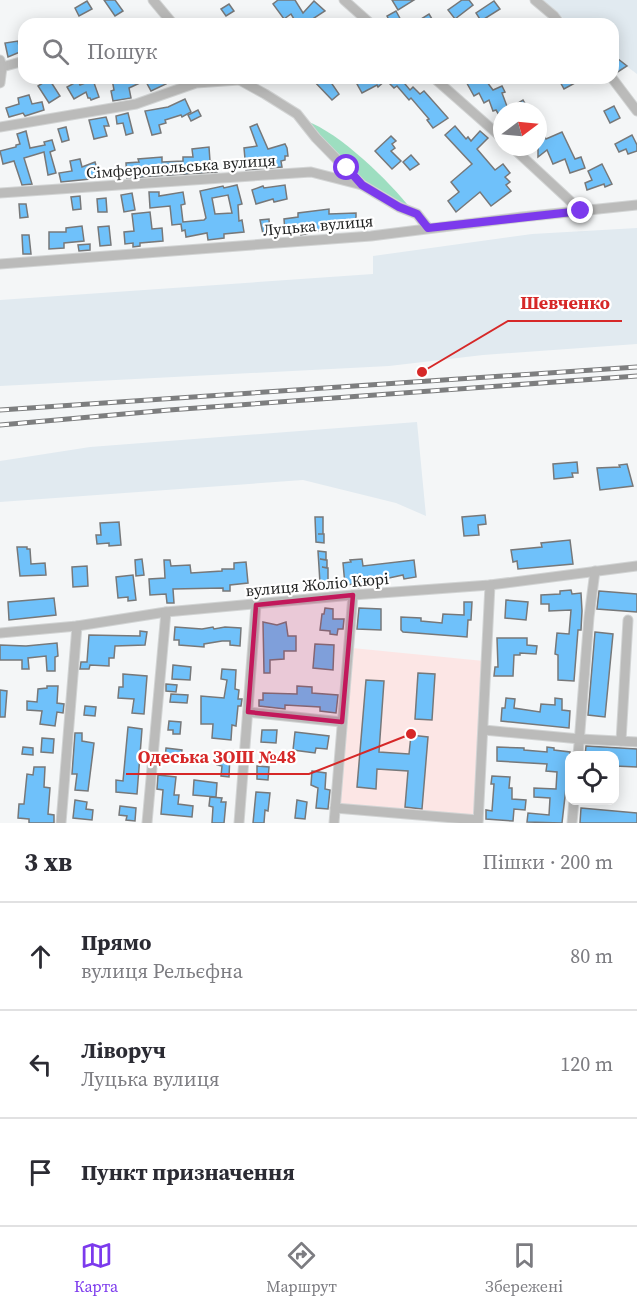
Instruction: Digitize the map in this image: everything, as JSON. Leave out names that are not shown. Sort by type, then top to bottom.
[{"type":"street","points":[[153,0],[168,18]]},
{"type":"street","points":[[344,0],[364,18]]},
{"type":"street","points":[[535,0],[556,18]]},
{"type":"street","points":[[0,83],[1,63],[18,62]]},
{"type":"street","points":[[0,127],[136,104],[191,84]]},
{"type":"street","points":[[247,84],[297,114],[316,138],[362,185],[399,207],[417,214],[428,228]]},
{"type":"street","points":[[441,84],[493,130]]},
{"type":"street","points":[[617,84],[637,111]]},
{"type":"street","points":[[522,156],[581,211]]},
{"type":"street","name":"Сімферопольська вулиця","points":[[0,194],[311,172],[362,185]]},
{"type":"street","name":"Луцька вулиця","points":[[0,264],[371,236],[637,205]]},
{"type":"street","name":"вулиця Жоліо Кюрі","points":[[0,633],[77,626],[166,612],[490,585],[637,566]]},
{"type":"street","points":[[579,751],[595,571]]},
{"type":"street","points":[[335,808],[478,822],[490,585]]},
{"type":"street","points":[[334,823],[353,595]]},
{"type":"street","points":[[239,823],[256,605]]},
{"type":"street","points":[[147,823],[166,612]]},
{"type":"street","points":[[621,741],[628,620]]},
{"type":"street","points":[[61,823],[77,626]]},
{"type":"street","points":[[248,712],[342,722]]},
{"type":"street","points":[[484,730],[637,742]]},
{"type":"street","points":[[572,823],[574,805]]},
{"type":"highlighted area","points":[[353,595],[342,722],[248,712],[256,605]]},
{"type":"shaded area","points":[[539,0],[637,0],[637,74],[619,60],[619,18],[563,18]]},
{"type":"shaded area","points":[[637,228],[637,344],[483,355],[389,366],[0,386],[0,300],[373,274],[373,256],[532,234]]},
{"type":"shaded area","points":[[417,422],[426,516],[396,503],[303,480],[0,502],[0,461],[90,447]]},
{"type":"shaded area","points":[[352,648],[484,661],[473,818],[337,807]]},
{"type":"green space","points":[[306,121],[333,136],[363,159],[411,209],[364,184]]},
{"type":"building","points":[[104,0],[115,0],[123,11],[115,16]]},
{"type":"building","points":[[278,0],[295,0],[303,13],[314,1],[325,11],[314,18],[293,18],[291,14],[283,18],[273,4]]},
{"type":"building","points":[[392,0],[414,0],[398,10]]},
{"type":"building","points":[[462,0],[469,0],[473,5],[456,18],[448,10]]},
{"type":"building","points":[[87,1],[92,9],[79,16],[75,8]]},
{"type":"building","points":[[494,1],[500,9],[486,18],[479,18],[476,13]]},
{"type":"building","points":[[229,4],[234,11],[226,16],[221,9]]},
{"type":"building","points":[[396,11],[400,18],[388,18],[387,16]]},
{"type":"building","points":[[18,41],[18,53],[8,57],[5,43]]},
{"type":"building","points":[[619,60],[627,66],[619,71]]},
{"type":"building","points":[[52,84],[60,96],[49,103],[38,86]]},
{"type":"building","points":[[72,84],[94,84],[99,97],[91,100],[86,92],[74,99],[67,87]]},
{"type":"building","points":[[113,84],[138,84],[129,88],[131,98],[113,101],[111,91],[114,90]]},
{"type":"building","points":[[147,84],[166,84],[151,91]]},
{"type":"building","points":[[317,84],[332,84],[339,94],[332,100]]},
{"type":"building","points":[[357,84],[381,84],[378,87],[377,85],[362,93]]},
{"type":"building","points":[[390,84],[405,84],[410,90],[413,87],[420,94],[424,91],[448,118],[433,128],[427,120],[429,119],[411,98],[409,100],[397,86],[394,88]]},
{"type":"building","points":[[467,84],[488,84],[493,90],[502,86],[505,102],[493,102],[493,111],[489,100],[484,103],[479,93],[474,96]]},
{"type":"building","points":[[561,84],[573,84],[564,89]]},
{"type":"building","points":[[29,95],[32,104],[42,102],[44,110],[25,116],[23,113],[9,117],[6,108],[19,104],[18,98]]},
{"type":"building","points":[[185,99],[191,112],[182,117],[181,115],[165,120],[166,123],[159,125],[161,133],[152,135],[145,111],[168,107]]},
{"type":"building","points":[[614,106],[620,118],[610,123],[604,111]]},
{"type":"building","points":[[198,110],[201,116],[191,121],[188,115]]},
{"type":"building","points":[[128,113],[133,133],[126,135],[123,123],[117,124],[116,116]]},
{"type":"building","points":[[106,117],[109,126],[104,126],[107,136],[94,139],[89,120]]},
{"type":"building","points":[[257,124],[268,149],[285,144],[288,156],[281,161],[282,167],[246,170],[244,148],[257,146],[250,127]]},
{"type":"building","points":[[455,126],[466,139],[468,137],[471,141],[480,131],[488,138],[477,149],[495,170],[503,164],[510,173],[505,177],[510,182],[506,185],[511,191],[491,206],[480,192],[456,212],[448,201],[459,192],[451,182],[472,164],[445,135]]},
{"type":"building","points":[[66,127],[69,140],[62,142],[58,129]]},
{"type":"building","points":[[26,131],[30,148],[45,145],[44,142],[52,140],[55,150],[50,152],[56,173],[48,175],[44,152],[24,158],[32,184],[22,185],[14,161],[3,164],[0,151],[20,144],[17,134]]},
{"type":"building","points":[[562,132],[575,159],[581,157],[585,168],[570,173],[565,159],[553,164],[547,150],[547,139]]},
{"type":"building","points":[[632,135],[637,151],[628,154],[626,149],[619,152],[615,144]]},
{"type":"building","points":[[391,136],[396,141],[392,144],[395,148],[391,151],[401,161],[392,169],[375,151]]},
{"type":"building","points":[[209,147],[210,161],[216,161],[217,172],[127,178],[126,163],[139,162],[138,159],[162,157],[162,162],[183,161],[183,157],[193,157],[192,149]]},
{"type":"building","points":[[411,155],[419,164],[410,170],[403,162]]},
{"type":"building","points":[[80,159],[82,167],[95,162],[100,178],[61,182],[59,173],[72,171],[70,161]]},
{"type":"building","points":[[602,164],[612,184],[605,187],[604,184],[587,190],[585,183],[592,180],[588,171]]},
{"type":"building","points":[[237,185],[242,204],[238,205],[239,221],[242,220],[244,232],[224,234],[224,238],[208,240],[207,233],[186,237],[181,224],[172,225],[170,206],[150,208],[149,192],[159,192],[159,196],[183,192],[185,204],[181,205],[183,222],[204,220],[206,218],[200,191],[223,186],[224,188]],"holes":[[[228,195],[232,213],[215,214],[212,198]]]},
{"type":"building","points":[[285,185],[287,199],[274,202],[273,199],[256,204],[252,190],[263,186],[264,188]]},
{"type":"building","points":[[132,193],[135,210],[124,212],[121,195]]},
{"type":"building","points":[[80,196],[81,209],[73,210],[71,197]]},
{"type":"building","points":[[106,198],[107,212],[98,212],[97,199]]},
{"type":"building","points":[[19,204],[26,204],[28,217],[20,218]]},
{"type":"building","points":[[329,209],[329,214],[356,213],[356,228],[326,229],[301,235],[300,230],[285,232],[284,219],[298,217],[298,213]]},
{"type":"building","points":[[150,212],[152,229],[162,228],[163,241],[140,243],[140,246],[133,247],[133,243],[125,244],[124,232],[134,231],[132,214]]},
{"type":"building","points":[[269,219],[270,234],[263,234],[260,220]]},
{"type":"building","points":[[82,226],[84,241],[64,243],[64,248],[49,249],[49,232],[66,232],[66,228]]},
{"type":"building","points":[[109,226],[111,245],[100,246],[98,227]]},
{"type":"building","points":[[22,235],[29,235],[31,254],[23,254]]},
{"type":"building","points":[[90,244],[90,250],[79,251],[78,245]]},
{"type":"building","points":[[577,462],[578,473],[572,473],[573,477],[554,479],[553,464]]},
{"type":"building","points":[[627,464],[633,486],[600,490],[597,468],[620,467],[619,465]]},
{"type":"building","points":[[485,515],[486,524],[478,525],[479,535],[464,536],[462,517]]},
{"type":"building","points":[[315,517],[323,517],[324,543],[316,542]]},
{"type":"building","points":[[119,522],[121,545],[97,544],[96,535],[101,535],[100,523]]},
{"type":"building","points":[[570,540],[573,564],[518,569],[517,561],[513,562],[511,550],[542,547],[541,543]]},
{"type":"building","points":[[17,547],[30,549],[31,564],[45,563],[46,575],[20,576]]},
{"type":"building","points":[[318,551],[326,552],[328,584],[320,583]]},
{"type":"building","points":[[142,559],[144,575],[136,576],[135,560]]},
{"type":"building","points":[[362,559],[363,566],[414,560],[416,577],[404,579],[403,575],[380,580],[379,578],[365,579],[365,587],[355,588],[355,584],[345,585],[343,563]]},
{"type":"building","points":[[164,560],[170,560],[171,566],[190,565],[191,573],[234,569],[234,563],[246,562],[248,583],[230,585],[230,591],[223,591],[223,588],[173,589],[174,603],[167,603],[166,594],[150,595],[149,579],[165,578]]},
{"type":"building","points":[[87,566],[88,586],[73,587],[72,567]]},
{"type":"building","points":[[133,575],[136,600],[128,601],[128,597],[118,598],[116,577]]},
{"type":"building","points":[[571,590],[572,594],[581,593],[582,611],[581,630],[578,630],[574,681],[558,680],[558,655],[555,654],[557,633],[569,634],[571,610],[549,611],[549,604],[541,604],[541,595],[560,594],[560,591]]},
{"type":"building","points":[[599,591],[637,594],[637,612],[597,609]]},
{"type":"building","points":[[54,598],[56,615],[9,620],[8,602]]},
{"type":"building","points":[[506,600],[528,602],[526,620],[505,618]]},
{"type":"building","points":[[464,602],[472,602],[467,637],[401,630],[401,617],[421,618],[421,621],[442,623],[443,614],[464,615]]},
{"type":"building","points":[[325,608],[333,609],[333,619],[344,619],[343,629],[338,629],[337,635],[330,634],[330,631],[320,630]]},
{"type":"building","points":[[359,608],[381,609],[381,630],[357,629]]},
{"type":"building","points":[[263,622],[277,625],[286,622],[288,636],[296,636],[296,651],[284,651],[284,659],[270,660],[270,673],[264,673]]},
{"type":"building","points":[[175,627],[241,628],[240,646],[230,645],[230,641],[204,644],[204,647],[179,645],[179,640],[174,640]]},
{"type":"building","points":[[140,631],[147,632],[145,645],[115,646],[114,658],[109,658],[109,666],[90,665],[89,669],[80,669],[81,662],[87,662],[89,635],[140,636]]},
{"type":"building","points":[[595,632],[613,634],[605,717],[588,715]]},
{"type":"building","points":[[497,638],[527,638],[527,645],[537,646],[536,654],[514,655],[513,676],[494,676],[495,667],[498,667]]},
{"type":"building","points":[[57,643],[58,656],[55,657],[55,671],[47,671],[46,656],[28,658],[29,669],[22,669],[22,660],[0,660],[0,645],[26,646]]},
{"type":"building","points":[[315,644],[334,645],[333,670],[313,668]]},
{"type":"building","points":[[173,665],[191,667],[190,680],[172,679]]},
{"type":"building","points":[[222,669],[236,670],[235,689],[239,690],[238,699],[242,699],[241,706],[238,706],[236,726],[232,725],[231,740],[212,738],[213,724],[201,724],[201,696],[224,698],[227,680],[221,679]]},
{"type":"building","points":[[418,673],[435,674],[432,720],[415,719]]},
{"type":"building","points":[[123,674],[147,676],[144,714],[132,713],[134,699],[118,698],[119,687],[123,687]]},
{"type":"building","points":[[366,680],[384,681],[379,752],[409,754],[411,735],[428,737],[422,809],[405,807],[408,771],[377,769],[376,789],[357,787]]},
{"type":"building","points":[[166,684],[177,685],[176,692],[166,691]]},
{"type":"building","points":[[47,686],[58,686],[57,703],[64,704],[63,713],[57,712],[55,726],[40,724],[42,711],[27,710],[27,701],[37,702],[38,689],[47,688]]},
{"type":"building","points":[[297,686],[312,687],[312,693],[338,695],[336,713],[320,711],[320,707],[285,705],[285,709],[259,706],[259,700],[263,700],[263,693],[297,694]]},
{"type":"building","points":[[0,690],[7,691],[5,717],[0,717]]},
{"type":"building","points":[[171,694],[188,695],[187,703],[170,702]]},
{"type":"building","points":[[506,698],[515,699],[514,708],[540,712],[541,704],[555,705],[555,698],[562,699],[562,710],[570,711],[569,728],[501,721]]},
{"type":"building","points":[[85,706],[96,707],[95,716],[84,715]]},
{"type":"building","points":[[169,721],[181,722],[180,734],[173,734],[173,730],[168,730]]},
{"type":"building","points":[[128,727],[142,729],[137,794],[116,792],[116,780],[123,781]]},
{"type":"building","points":[[262,730],[277,730],[276,743],[261,742]]},
{"type":"building","points":[[295,732],[329,736],[327,749],[316,748],[315,753],[293,750]]},
{"type":"building","points":[[75,733],[82,733],[82,741],[94,743],[88,791],[75,790],[77,774],[72,774]]},
{"type":"building","points":[[42,738],[54,739],[53,753],[41,752]]},
{"type":"building","points":[[586,746],[637,749],[637,767],[619,766],[619,751],[586,751]]},
{"type":"building","points":[[23,747],[33,748],[33,755],[22,754]]},
{"type":"building","points":[[497,747],[547,752],[547,747],[565,751],[565,796],[562,823],[527,822],[528,813],[549,815],[550,798],[534,797],[534,788],[556,789],[557,772],[546,771],[547,764],[497,761]]},
{"type":"building","points":[[166,748],[182,750],[181,761],[165,760]]},
{"type":"building","points":[[218,753],[230,754],[229,777],[221,776],[222,766],[217,765]]},
{"type":"building","points":[[257,766],[269,767],[268,780],[257,779]]},
{"type":"building","points":[[34,767],[45,767],[44,787],[50,788],[48,814],[54,815],[54,823],[29,823],[29,819],[18,818],[19,804],[24,804],[27,774],[33,775]]},
{"type":"building","points":[[312,771],[326,773],[325,789],[330,790],[328,809],[316,808],[318,788],[311,785]]},
{"type":"building","points":[[158,775],[176,777],[174,795],[179,795],[178,804],[193,806],[192,817],[161,814],[163,790],[157,789]]},
{"type":"building","points":[[492,776],[510,777],[509,788],[512,788],[512,799],[526,800],[525,810],[514,809],[513,821],[486,819],[486,810],[492,811],[494,784],[491,784]]},
{"type":"building","points":[[194,780],[217,783],[216,797],[193,795]]},
{"type":"building","points":[[256,792],[270,793],[264,823],[253,823]]},
{"type":"building","points":[[210,797],[222,798],[221,802],[226,802],[224,823],[212,823],[213,807],[209,806]]},
{"type":"building","points":[[75,800],[87,802],[86,809],[93,810],[92,820],[73,818]]},
{"type":"building","points":[[297,800],[307,802],[305,819],[295,818]]},
{"type":"building","points":[[120,806],[136,808],[135,821],[126,820],[127,816],[119,815]]},
{"type":"building","points":[[581,808],[637,813],[637,823],[580,823]]},
{"type":"railway","points":[[0,410],[637,367]]},
{"type":"railway","points":[[0,425],[169,410],[637,376]]},
{"type":"place","name":"Шевченко","points":[[422,372]]},
{"type":"place","name":"Одеська ЗОШ №48","points":[[411,734]]},
{"type":"route","points":[[347,168],[362,185],[399,207],[417,214],[428,228],[581,211]]}]
